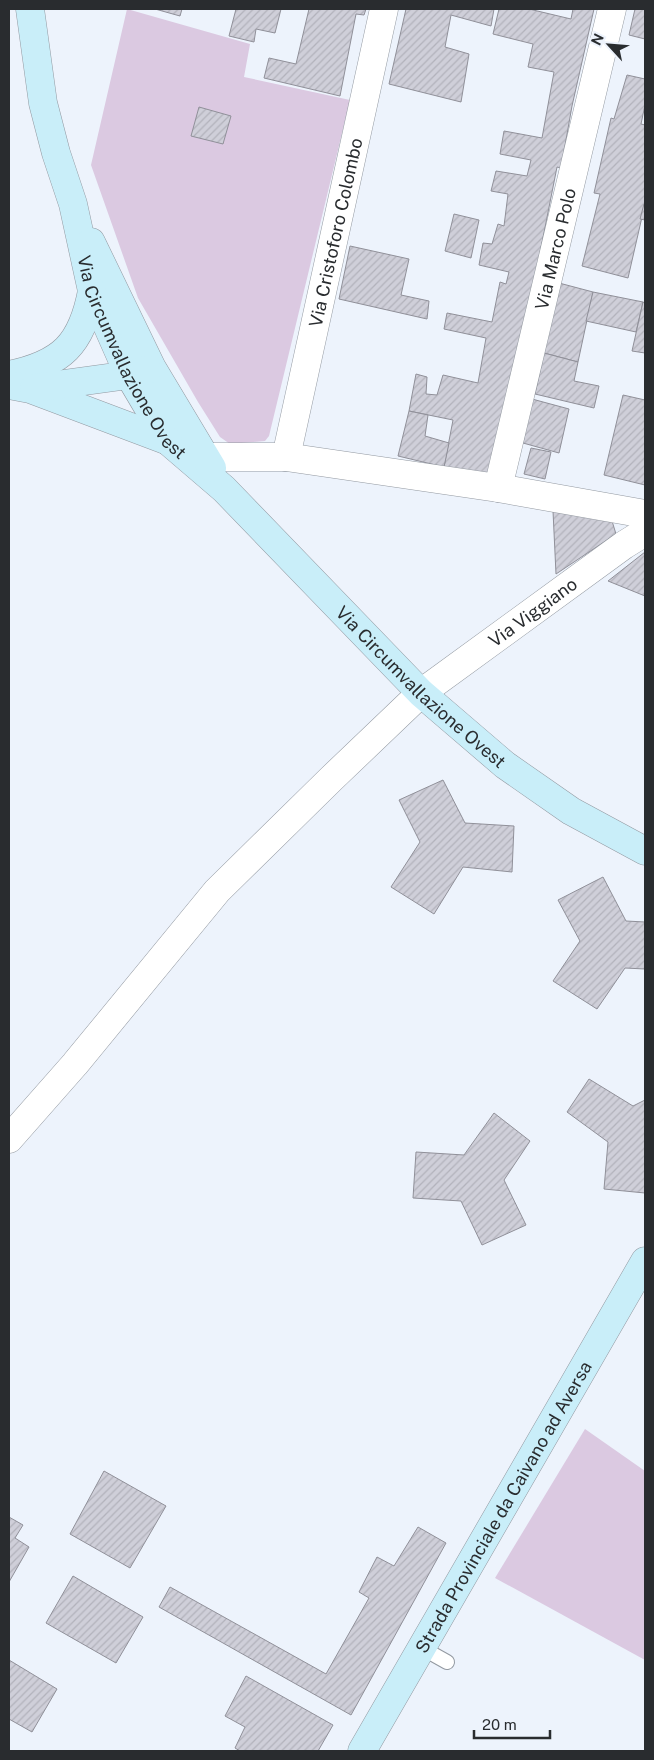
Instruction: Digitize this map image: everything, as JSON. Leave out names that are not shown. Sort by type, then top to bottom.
[{"type":"street","name":"Via Circumvallazione Ovest","points":[[30,9],[43,103],[56,153],[73,204],[168,441],[224,489],[421,693],[505,765],[571,811],[645,851]]},
{"type":"street","name":"Via Cristoforo Colombo","points":[[286,457],[384,9]]},
{"type":"street","name":"Via Marco Polo","points":[[498,488],[612,9]]},
{"type":"street","name":"Via Circumvallazione Ovest","points":[[73,204],[92,290],[141,372],[204,457],[224,489]]},
{"type":"street","points":[[16,383],[28,371],[54,360],[71,344],[87,317],[92,290]]},
{"type":"street","points":[[16,383],[141,372]]},
{"type":"street","points":[[16,383],[168,441]]},
{"type":"street","points":[[204,457],[286,457],[498,488],[645,514]]},
{"type":"street","name":"Via Viggiano","points":[[9,1139],[75,1064],[217,891],[421,693],[603,560],[645,532]]},
{"type":"street","name":"Strada Provinciale da Caivano ad Aversa","points":[[362,1751],[641,1279]]},
{"type":"lane","points":[[422,1648],[447,1662]]},
{"type":"shaded area","points":[[127,9],[250,44],[244,77],[350,100],[269,436],[265,441],[230,444],[220,437],[138,298],[91,165]]},
{"type":"shaded area","points":[[585,1429],[645,1471],[645,1660],[495,1578]]},
{"type":"building","points":[[155,9],[182,9],[180,16]]},
{"type":"building","points":[[236,9],[281,9],[275,33],[256,29],[254,42],[229,36]]},
{"type":"building","points":[[309,9],[366,9],[364,15],[356,14],[340,96],[264,78],[269,58],[296,64]]},
{"type":"building","points":[[406,9],[494,9],[491,26],[451,15],[445,47],[469,54],[461,102],[389,84]]},
{"type":"building","points":[[499,9],[529,9],[571,19],[573,9],[594,9],[572,106],[561,168],[557,167],[533,288],[490,478],[444,467],[453,420],[409,411],[416,374],[427,377],[426,394],[437,395],[443,375],[478,383],[486,338],[444,329],[447,313],[492,322],[500,282],[506,284],[509,272],[479,265],[483,243],[492,244],[498,224],[504,226],[508,194],[491,191],[496,171],[527,176],[531,160],[500,154],[504,131],[542,138],[554,72],[528,67],[533,44],[493,34]]},
{"type":"building","points":[[635,9],[645,9],[645,39],[629,35]]},
{"type":"building","points":[[627,75],[645,79],[645,105],[641,124],[645,125],[645,204],[628,278],[582,266],[600,194],[594,193],[611,118],[614,119]]},
{"type":"building","points":[[199,107],[231,116],[223,144],[191,136]]},
{"type":"building","points":[[645,204],[645,220],[640,219]]},
{"type":"building","points":[[454,214],[479,220],[471,258],[445,251]]},
{"type":"building","points":[[350,246],[409,259],[401,295],[429,301],[427,319],[339,299]]},
{"type":"building","points":[[559,283],[593,292],[578,362],[544,353]]},
{"type":"building","points":[[593,292],[643,302],[636,332],[586,321]]},
{"type":"building","points":[[643,302],[645,303],[645,353],[632,351]]},
{"type":"building","points":[[544,353],[578,362],[574,381],[599,386],[594,408],[535,394]]},
{"type":"building","points":[[623,395],[645,400],[645,485],[604,475]]},
{"type":"building","points":[[532,399],[569,409],[559,453],[523,443]]},
{"type":"building","points":[[409,411],[428,415],[425,436],[449,443],[444,467],[398,456]]},
{"type":"building","points":[[531,448],[551,452],[545,479],[524,474]]},
{"type":"building","points":[[553,511],[612,521],[616,534],[556,574]]},
{"type":"building","points":[[645,552],[645,596],[608,581]]},
{"type":"building","points":[[443,780],[465,823],[514,826],[512,872],[463,867],[434,914],[391,887],[420,842],[399,800]]},
{"type":"building","points":[[603,877],[626,921],[645,922],[645,969],[625,968],[597,1009],[553,981],[580,941],[558,900]]},
{"type":"building","points":[[589,1079],[633,1106],[645,1100],[645,1193],[604,1189],[608,1142],[567,1112]]},
{"type":"building","points":[[494,1113],[530,1141],[504,1180],[526,1225],[482,1245],[461,1201],[413,1198],[416,1152],[464,1155]]},
{"type":"building","points":[[104,1471],[166,1506],[130,1568],[70,1534]]},
{"type":"building","points":[[9,1517],[23,1525],[15,1538],[29,1547],[9,1582]]},
{"type":"building","points":[[418,1527],[446,1543],[351,1715],[159,1607],[170,1587],[326,1674],[369,1598],[359,1592],[377,1557],[394,1566]]},
{"type":"building","points":[[73,1576],[143,1617],[116,1663],[46,1623]]},
{"type":"building","points":[[9,1660],[57,1689],[32,1732],[9,1719]]},
{"type":"building","points":[[246,1676],[333,1725],[318,1751],[240,1751],[235,1748],[245,1727],[225,1716]]}]
